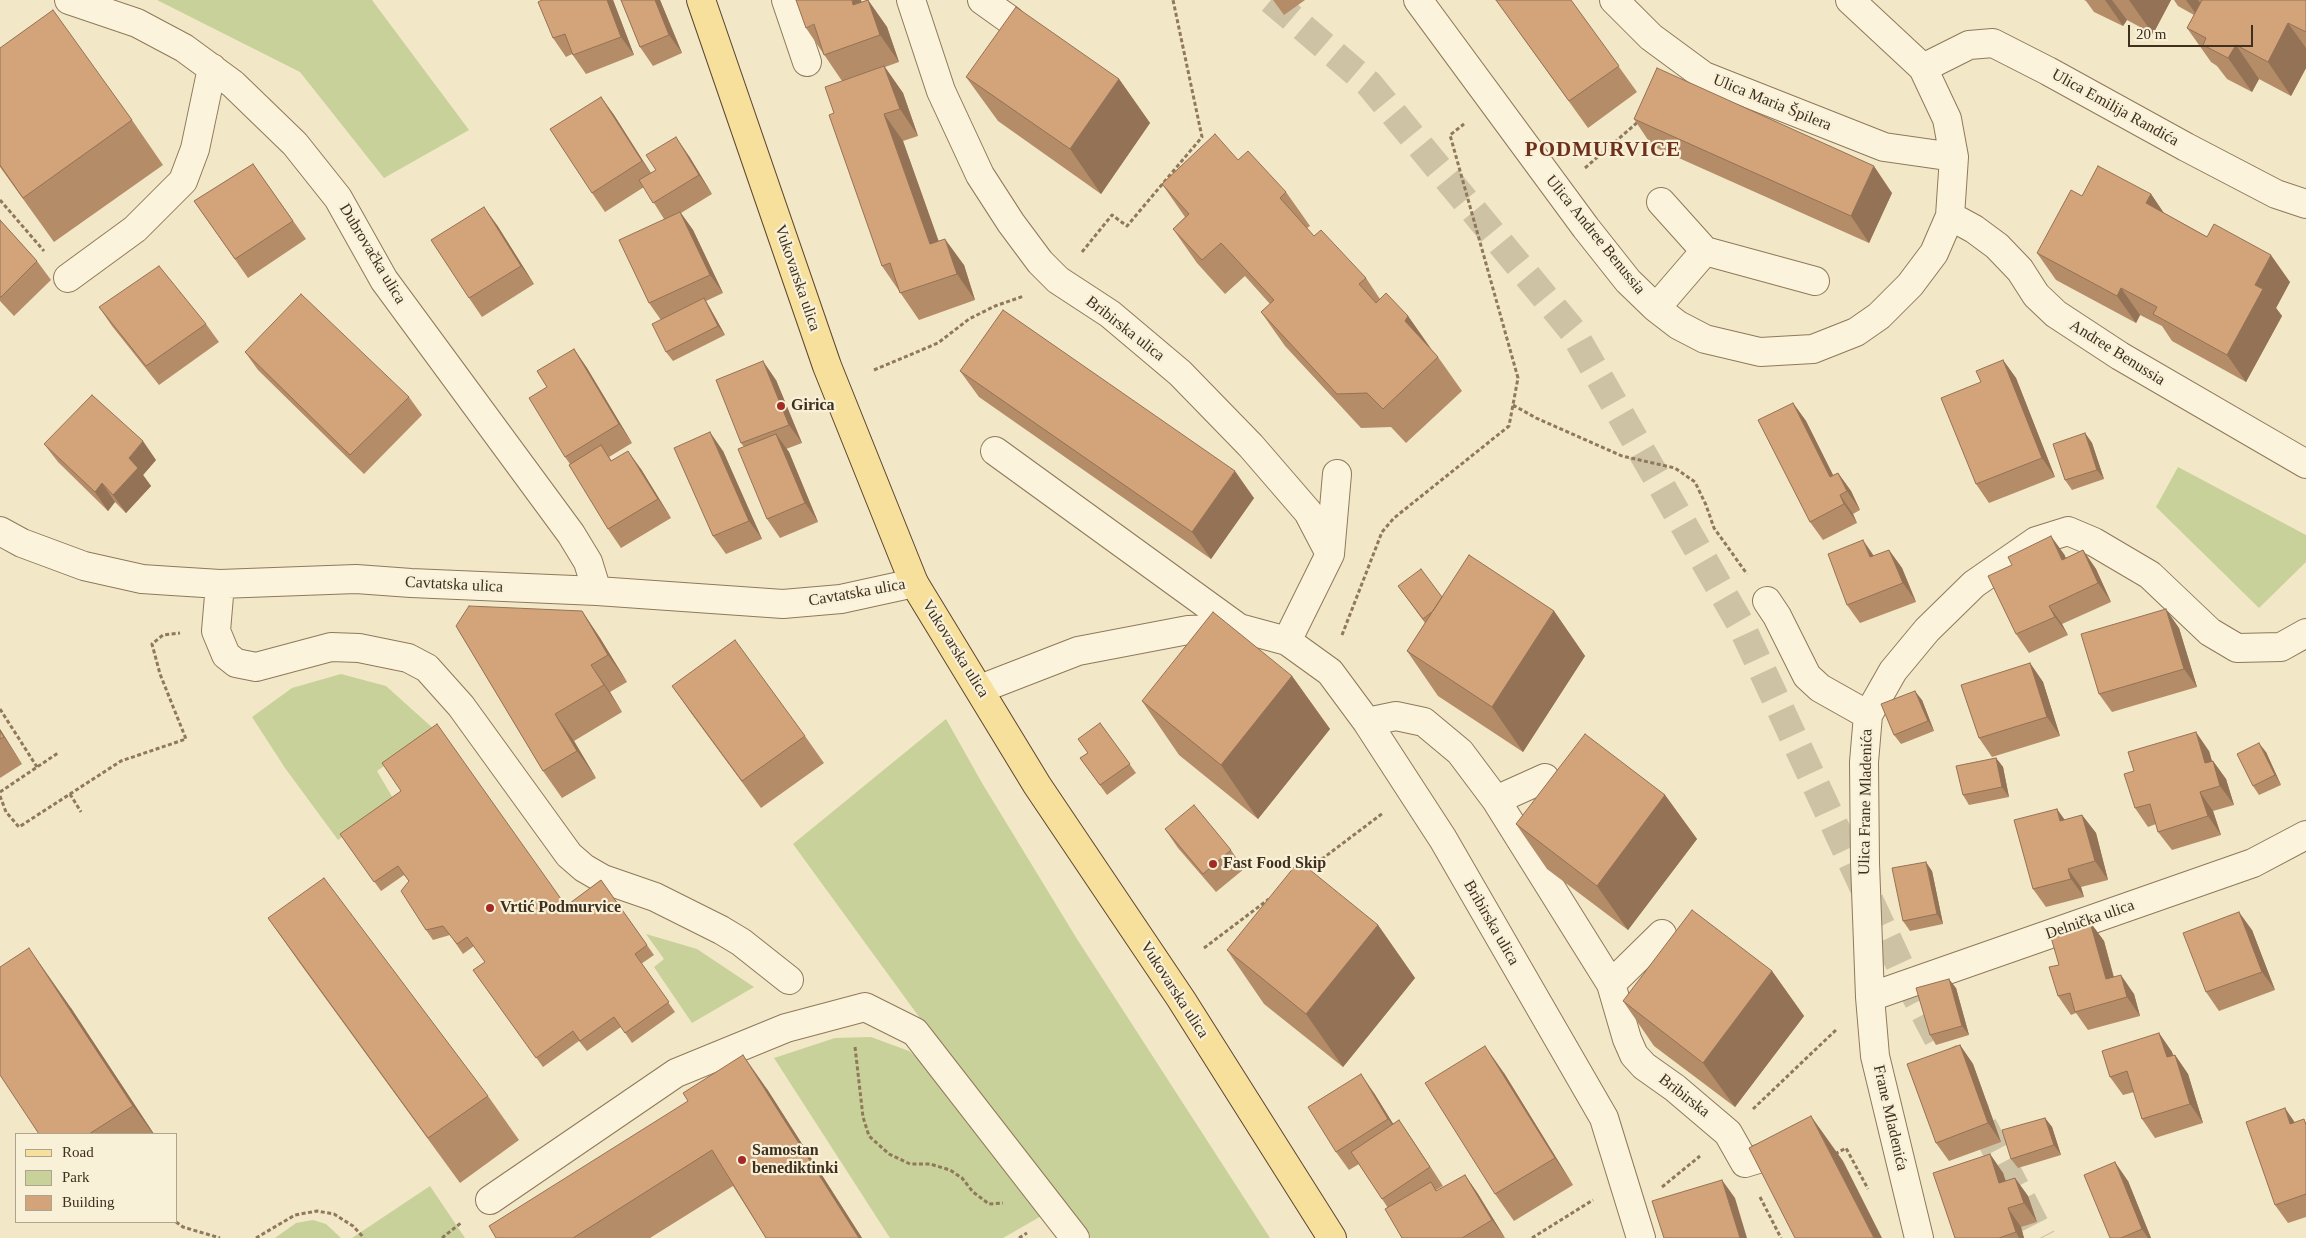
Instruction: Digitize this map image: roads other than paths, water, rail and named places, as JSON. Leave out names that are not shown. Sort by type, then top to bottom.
[{"type":"main road","name":"Vukovarska ulica","points":[[701,0],[827,366],[914,584],[1037,785],[1181,1000],[1332,1238]]},
{"type":"street","name":"Dubrovačka ulica","points":[[69,0],[137,23],[184,48],[233,84],[295,144],[338,198],[384,280],[571,534],[588,562],[597,590]]},
{"type":"street","points":[[786,0],[807,62]]},
{"type":"street","name":"Bribirska ulica","points":[[912,0],[941,91],[980,175],[1011,223],[1040,262],[1058,280],[1110,314],[1180,373],[1251,446],[1308,512],[1330,554]]},
{"type":"street","points":[[982,0],[1010,20]]},
{"type":"street","name":"Ulica Andree Benussia","points":[[1418,0],[1558,191],[1628,281],[1656,308],[1678,325],[1705,339],[1760,352],[1813,348],[1856,332],[1879,316],[1910,285],[1934,253],[1950,216],[1954,157],[1947,119],[1923,68],[1850,0]]},
{"type":"street","name":"Ulica Maria Špilera","points":[[1614,0],[1651,37],[1704,76],[1884,147],[1954,157]]},
{"type":"street","name":"Ulica Emilija Randića","points":[[1923,68],[1969,45],[1992,43],[2048,71],[2276,194],[2306,204]]},
{"type":"street","points":[[68,278],[135,229],[183,181],[195,150],[207,100],[212,68]]},
{"type":"street","points":[[1661,202],[1705,251],[1815,281]]},
{"type":"street","name":"Andree Benussia","points":[[1950,216],[1974,229],[1997,246],[2020,270],[2036,295],[2056,314],[2127,361],[2306,464]]},
{"type":"street","points":[[1656,308],[1705,251]]},
{"type":"street","points":[[995,451],[1239,628]]},
{"type":"street","points":[[1287,641],[1330,554],[1337,474]]},
{"type":"street","name":"Cavtatska ulica","points":[[0,531],[22,543],[84,566],[142,579],[220,584],[356,579],[597,590],[783,604],[841,599],[914,584]]},
{"type":"street","name":"Ulica Frane Mladenića","points":[[1870,997],[1864,863],[1864,762],[1868,715],[1893,671],[1927,630],[1974,584],[2036,541],[2068,531],[2094,542],[2150,575],[2210,632],[2237,648],[2281,647],[2306,633]]},
{"type":"street","points":[[220,584],[216,631],[226,655],[236,663],[256,667],[331,647],[359,648],[408,658],[427,668],[461,706],[569,855],[579,864],[603,879],[655,897],[695,916],[741,942],[788,980]]},
{"type":"street","points":[[1767,601],[1777,616],[1807,676],[1820,688],[1868,715]]},
{"type":"street","name":"Bribirska ulica","points":[[980,689],[1078,651],[1188,630],[1239,628],[1287,641],[1330,672],[1367,722],[1442,839],[1604,1118],[1641,1238]]},
{"type":"street","name":"Bribirska","points":[[1367,722],[1396,716],[1424,722],[1460,752],[1496,800],[1611,984],[1626,1038],[1634,1055],[1644,1066],[1703,1111],[1728,1134],[1745,1162],[1791,1149]]},
{"type":"street","points":[[1496,800],[1545,778]]},
{"type":"street","name":"Delnička ulica","points":[[1870,997],[2253,863],[2306,835]]},
{"type":"street","points":[[1611,984],[1662,934]]},
{"type":"street","name":"Frane Mladenića","points":[[1870,997],[1876,1056],[1919,1238]]},
{"type":"street","points":[[490,1200],[676,1072],[786,1028],[865,1007],[914,1032],[1074,1238]]},
{"type":"tunnel","points":[[1271,0],[1369,84],[1572,330],[1741,625],[1903,972],[2042,1238]]},
{"type":"place","name":"Girica","points":[[781,406]]},
{"type":"place","name":"Fast Food Skip","points":[[1213,864]]},
{"type":"place","name":"Vrtić Podmurvice","points":[[490,908]]},
{"type":"place","name":"Samostan benediktinki","points":[[742,1160]]},
{"type":"district","name":"PODMURVICE","points":[[1603,151]]}]
